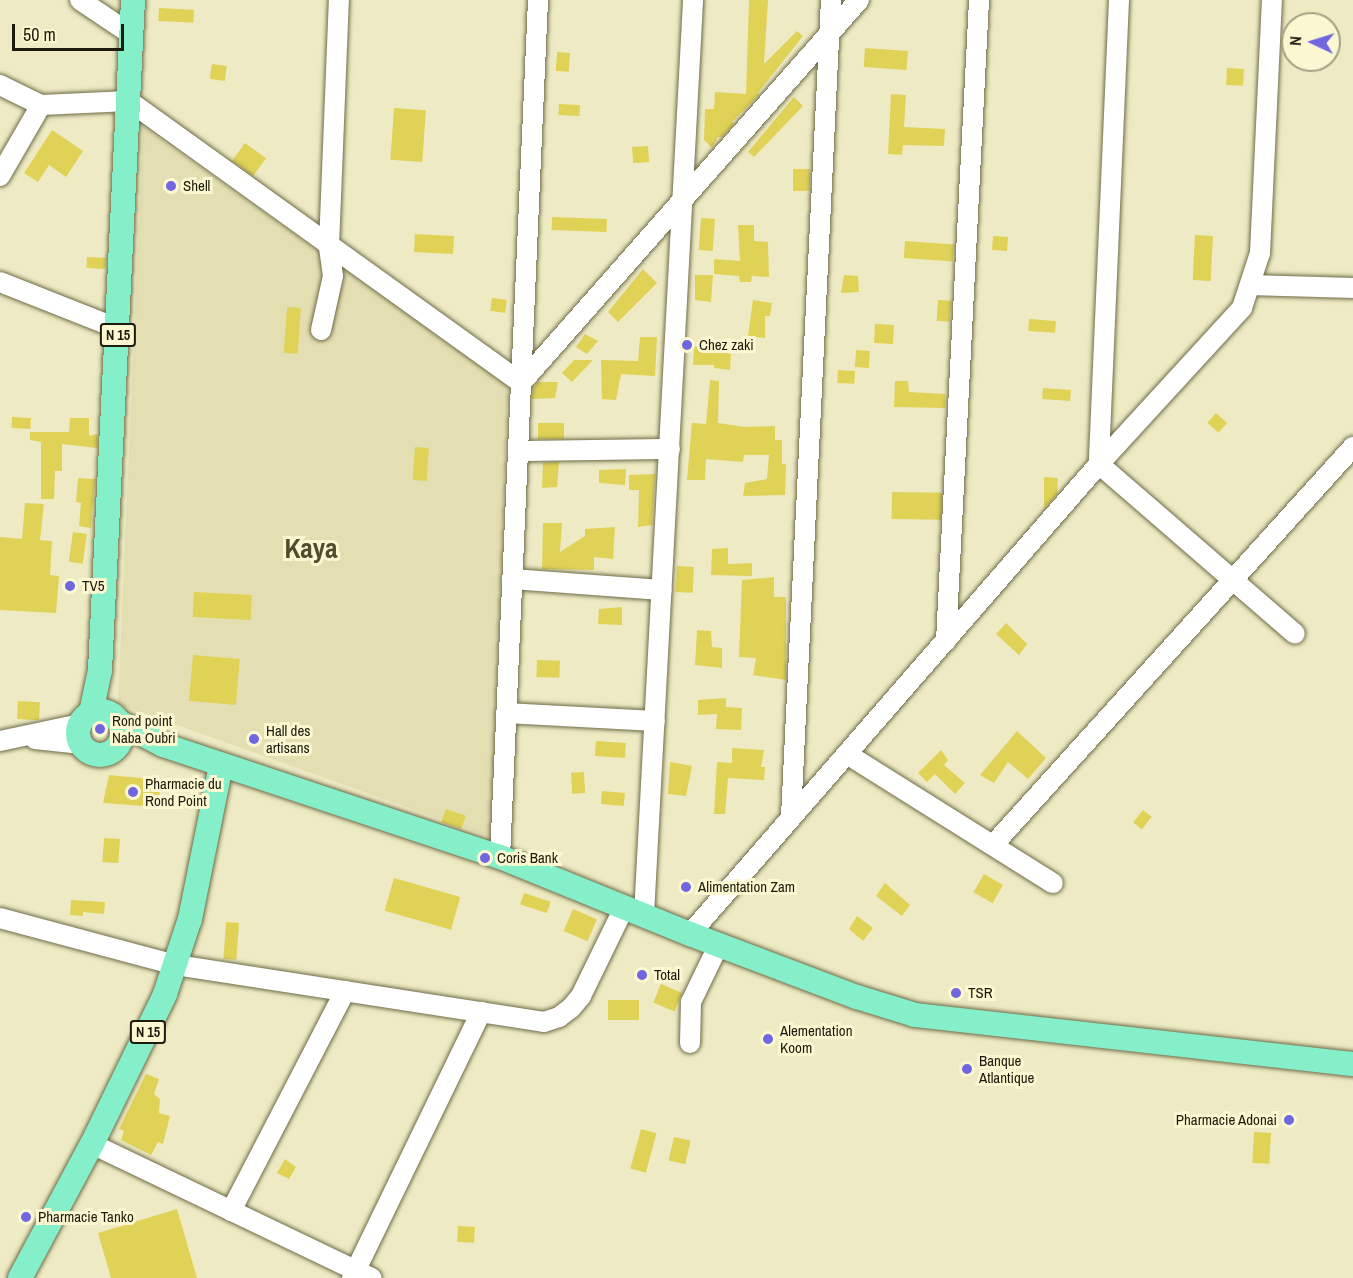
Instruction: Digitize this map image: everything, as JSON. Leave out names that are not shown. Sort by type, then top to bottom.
[{"type":"main road","name":"N 15","points":[[117,746],[122,730],[96,723],[118,329],[133,0]]},
{"type":"main road","points":[[163,745],[117,746],[109,753],[89,752],[96,723],[163,745],[221,765],[500,857],[690,934],[857,997],[915,1015],[1353,1064]]},
{"type":"main road","name":"N 15","points":[[20,1278],[92,1144],[154,1021],[176,965],[199,879],[221,765]]},
{"type":"street","points":[[80,0],[132,35]]},
{"type":"street","points":[[321,330],[333,276],[329,246],[339,0]]},
{"type":"street","points":[[500,857],[537,0]]},
{"type":"street","points":[[0,918],[176,965],[544,1022],[559,1017],[581,996],[634,912],[655,721],[693,0]]},
{"type":"street","points":[[791,817],[831,0]]},
{"type":"street","points":[[521,383],[860,0]]},
{"type":"street","points":[[946,641],[979,0]]},
{"type":"street","points":[[1099,464],[1119,0]]},
{"type":"street","points":[[690,934],[1099,464],[1242,308],[1260,254],[1272,0]]},
{"type":"street","points":[[0,85],[41,105],[129,101],[521,383]]},
{"type":"street","points":[[0,176],[41,105]]},
{"type":"street","points":[[0,282],[118,329]]},
{"type":"street","points":[[1250,285],[1353,288]]},
{"type":"street","points":[[993,845],[1353,447]]},
{"type":"street","points":[[518,450],[670,449]]},
{"type":"street","points":[[1099,464],[1295,634]]},
{"type":"street","points":[[512,579],[662,590]]},
{"type":"street","points":[[506,713],[655,721]]},
{"type":"street","points":[[0,741],[96,723]]},
{"type":"street","points":[[847,754],[1053,883]]},
{"type":"street","points":[[690,1043],[691,1002],[718,944]]},
{"type":"street","points":[[231,1211],[345,991]]},
{"type":"street","points":[[92,1144],[360,1275],[481,1012]]},
{"type":"shaded area","points":[[143,127],[508,386],[490,837],[118,704]]},
{"type":"building","points":[[749,0],[768,0],[764,64],[797,31],[803,36],[757,94],[760,94],[732,122],[734,124],[722,137],[718,137],[712,148],[704,140],[705,109],[714,109],[715,92],[746,94]]},
{"type":"building","points":[[159,8],[194,10],[193,23],[158,21]]},
{"type":"building","points":[[865,48],[908,51],[907,70],[864,67]]},
{"type":"building","points":[[557,52],[570,53],[569,72],[556,71]]},
{"type":"building","points":[[212,64],[227,66],[225,81],[210,79]]},
{"type":"building","points":[[1227,68],[1244,69],[1243,86],[1226,85]]},
{"type":"building","points":[[891,94],[906,95],[904,127],[945,129],[944,146],[903,145],[902,155],[888,154]]},
{"type":"building","points":[[794,97],[803,106],[754,157],[748,152]]},
{"type":"building","points":[[559,104],[580,105],[579,116],[558,115]]},
{"type":"building","points":[[394,108],[426,110],[422,162],[390,160]]},
{"type":"building","points":[[52,130],[83,151],[66,177],[49,165],[38,182],[24,173]]},
{"type":"building","points":[[245,143],[266,158],[253,176],[232,161]]},
{"type":"building","points":[[648,146],[649,162],[633,163],[632,147]]},
{"type":"building","points":[[793,169],[810,169],[810,191],[793,191]]},
{"type":"building","points":[[552,217],[607,219],[607,232],[552,230]]},
{"type":"building","points":[[701,218],[715,219],[713,251],[699,250]]},
{"type":"building","points":[[738,225],[754,225],[754,241],[768,242],[769,277],[752,276],[751,282],[740,282],[739,276],[714,274],[714,259],[740,261]]},
{"type":"building","points":[[415,234],[454,236],[453,254],[414,252]]},
{"type":"building","points":[[1195,235],[1213,236],[1211,281],[1193,280]]},
{"type":"building","points":[[993,236],[1008,237],[1007,251],[992,250]]},
{"type":"building","points":[[905,241],[954,244],[953,261],[904,258]]},
{"type":"building","points":[[87,257],[106,258],[105,269],[86,268]]},
{"type":"building","points":[[643,269],[657,283],[618,322],[608,312]]},
{"type":"building","points":[[695,275],[713,275],[711,302],[695,300]]},
{"type":"building","points":[[844,275],[858,276],[859,292],[841,293]]},
{"type":"building","points":[[492,298],[507,300],[505,313],[490,311]]},
{"type":"building","points":[[753,300],[772,303],[770,316],[765,316],[765,338],[748,336]]},
{"type":"building","points":[[938,300],[951,301],[950,322],[937,321]]},
{"type":"building","points":[[287,307],[301,308],[298,354],[284,353]]},
{"type":"building","points":[[1029,319],[1056,321],[1055,333],[1028,331]]},
{"type":"building","points":[[875,324],[894,325],[893,344],[874,343]]},
{"type":"building","points":[[585,334],[598,341],[587,354],[576,347]]},
{"type":"building","points":[[640,337],[657,337],[655,376],[621,374],[616,400],[602,399],[601,360],[638,361]]},
{"type":"building","points":[[694,346],[731,354],[730,370],[714,368],[714,365],[693,365]]},
{"type":"building","points":[[856,350],[870,351],[869,368],[855,367]]},
{"type":"building","points":[[574,360],[593,360],[572,382],[562,373]]},
{"type":"building","points":[[838,370],[855,371],[854,384],[837,383]]},
{"type":"building","points":[[710,380],[719,381],[718,423],[745,427],[775,426],[775,440],[782,440],[782,464],[786,464],[785,495],[743,496],[745,483],[767,479],[769,455],[744,455],[743,462],[706,459],[705,480],[687,480],[692,423],[706,424]]},
{"type":"building","points":[[895,381],[908,381],[909,392],[945,394],[945,408],[894,407]]},
{"type":"building","points":[[538,382],[558,382],[555,398],[532,399],[533,388]]},
{"type":"building","points":[[1043,388],[1071,390],[1070,401],[1042,399]]},
{"type":"building","points":[[1216,413],[1227,423],[1218,433],[1207,423]]},
{"type":"building","points":[[12,417],[31,418],[30,429],[11,428]]},
{"type":"building","points":[[70,418],[89,418],[89,436],[97,434],[97,448],[62,444],[62,471],[55,471],[54,499],[41,499],[41,442],[30,440],[30,432],[69,432]]},
{"type":"building","points":[[538,423],[564,423],[564,439],[538,439]]},
{"type":"building","points":[[415,447],[429,448],[427,481],[413,480]]},
{"type":"building","points":[[559,462],[557,487],[542,488],[543,463]]},
{"type":"building","points":[[626,469],[625,485],[599,483],[599,470]]},
{"type":"building","points":[[655,474],[652,525],[638,527],[639,490],[629,490],[629,475]]},
{"type":"building","points":[[1044,477],[1058,478],[1057,494],[1044,509]]},
{"type":"building","points":[[78,478],[95,479],[91,528],[79,526],[81,503],[76,502]]},
{"type":"building","points":[[892,492],[942,493],[942,520],[892,519]]},
{"type":"building","points":[[25,503],[44,504],[40,540],[52,541],[50,575],[59,576],[56,613],[0,610],[0,537],[22,539]]},
{"type":"building","points":[[543,523],[562,523],[560,552],[585,536],[585,529],[615,527],[613,559],[594,557],[594,570],[542,569]]},
{"type":"building","points":[[73,532],[87,534],[83,564],[69,562]]},
{"type":"building","points":[[728,548],[728,564],[752,563],[752,576],[711,575],[712,549]]},
{"type":"building","points":[[677,566],[694,567],[693,593],[676,592]]},
{"type":"building","points":[[774,577],[774,597],[786,597],[786,680],[753,675],[756,658],[739,657],[742,580]]},
{"type":"building","points":[[194,592],[252,595],[251,620],[193,617]]},
{"type":"building","points":[[622,607],[622,625],[598,624],[599,609]]},
{"type":"building","points":[[1006,623],[1027,644],[1019,655],[996,634]]},
{"type":"building","points":[[697,630],[711,631],[712,647],[722,648],[722,668],[695,665]]},
{"type":"building","points":[[193,655],[240,659],[236,705],[189,701]]},
{"type":"building","points":[[537,660],[560,661],[559,678],[536,677]]},
{"type":"building","points":[[726,698],[726,707],[742,708],[741,730],[716,729],[717,714],[698,715],[698,700]]},
{"type":"building","points":[[18,701],[40,702],[39,720],[17,719]]},
{"type":"building","points":[[1017,731],[1046,758],[1028,779],[1008,762],[994,783],[980,775]]},
{"type":"building","points":[[596,741],[626,743],[625,758],[595,756]]},
{"type":"building","points":[[732,748],[764,750],[761,767],[765,767],[764,780],[728,778],[725,814],[714,814],[717,762],[732,763]]},
{"type":"building","points":[[941,750],[948,760],[944,765],[965,783],[955,794],[935,774],[927,782],[918,773]]},
{"type":"building","points":[[670,762],[692,766],[686,796],[668,794]]},
{"type":"building","points":[[584,772],[585,793],[572,794],[571,773]]},
{"type":"building","name":"Pharmacie du Rond Point","points":[[109,775],[162,780],[157,807],[103,803]]},
{"type":"building","points":[[602,791],[625,793],[624,806],[601,804]]},
{"type":"building","points":[[446,809],[466,816],[461,829],[441,822]]},
{"type":"building","points":[[1143,810],[1152,817],[1142,829],[1133,823]]},
{"type":"building","points":[[104,838],[120,839],[118,863],[102,862]]},
{"type":"building","points":[[984,874],[1003,885],[993,903],[974,892]]},
{"type":"building","points":[[394,878],[460,897],[451,930],[385,911]]},
{"type":"building","points":[[885,883],[910,905],[902,916],[876,896]]},
{"type":"building","points":[[524,893],[551,902],[547,913],[520,904]]},
{"type":"building","points":[[71,900],[105,902],[104,914],[83,912],[83,916],[70,915]]},
{"type":"building","points":[[573,909],[597,919],[588,941],[564,931]]},
{"type":"building","points":[[857,916],[873,928],[863,941],[849,929]]},
{"type":"building","points":[[226,922],[239,923],[236,960],[223,959]]},
{"type":"building","points":[[661,984],[682,993],[674,1011],[653,1002]]},
{"type":"building","points":[[608,1000],[639,1000],[639,1020],[608,1020]]},
{"type":"building","points":[[146,1074],[159,1079],[154,1094],[160,1099],[159,1113],[170,1116],[163,1144],[158,1142],[151,1155],[121,1140],[124,1131],[119,1129]]},
{"type":"building","points":[[641,1129],[656,1133],[646,1173],[630,1169]]},
{"type":"building","points":[[1254,1132],[1271,1133],[1269,1164],[1252,1163]]},
{"type":"building","points":[[674,1137],[691,1141],[685,1164],[669,1160]]},
{"type":"building","points":[[285,1159],[296,1167],[289,1179],[277,1173]]},
{"type":"building","points":[[177,1209],[197,1278],[111,1278],[98,1233]]},
{"type":"building","points":[[458,1226],[475,1227],[474,1243],[457,1242]]},
{"type":"place","name":"Shell","points":[[171,186]]},
{"type":"place","name":"Chez zaki","points":[[687,345]]},
{"type":"place","name":"TV5","points":[[70,586]]},
{"type":"place","name":"Rond point Naba Oubri","points":[[100,729]]},
{"type":"place","name":"Hall des artisans","points":[[254,739]]},
{"type":"place","name":"Pharmacie du Rond Point","points":[[133,792]]},
{"type":"place","name":"Coris Bank","points":[[485,858]]},
{"type":"place","name":"Alimentation Zam","points":[[686,887]]},
{"type":"place","name":"Total","points":[[642,975]]},
{"type":"place","name":"TSR","points":[[956,993]]},
{"type":"place","name":"Alementation Koom","points":[[768,1039]]},
{"type":"place","name":"Banque Atlantique","points":[[967,1069]]},
{"type":"place","name":"Pharmacie Adonai","points":[[1289,1120]]},
{"type":"place","name":"Pharmacie Tanko","points":[[26,1217]]},
{"type":"district","name":"Kaya","points":[[311,549]]}]
